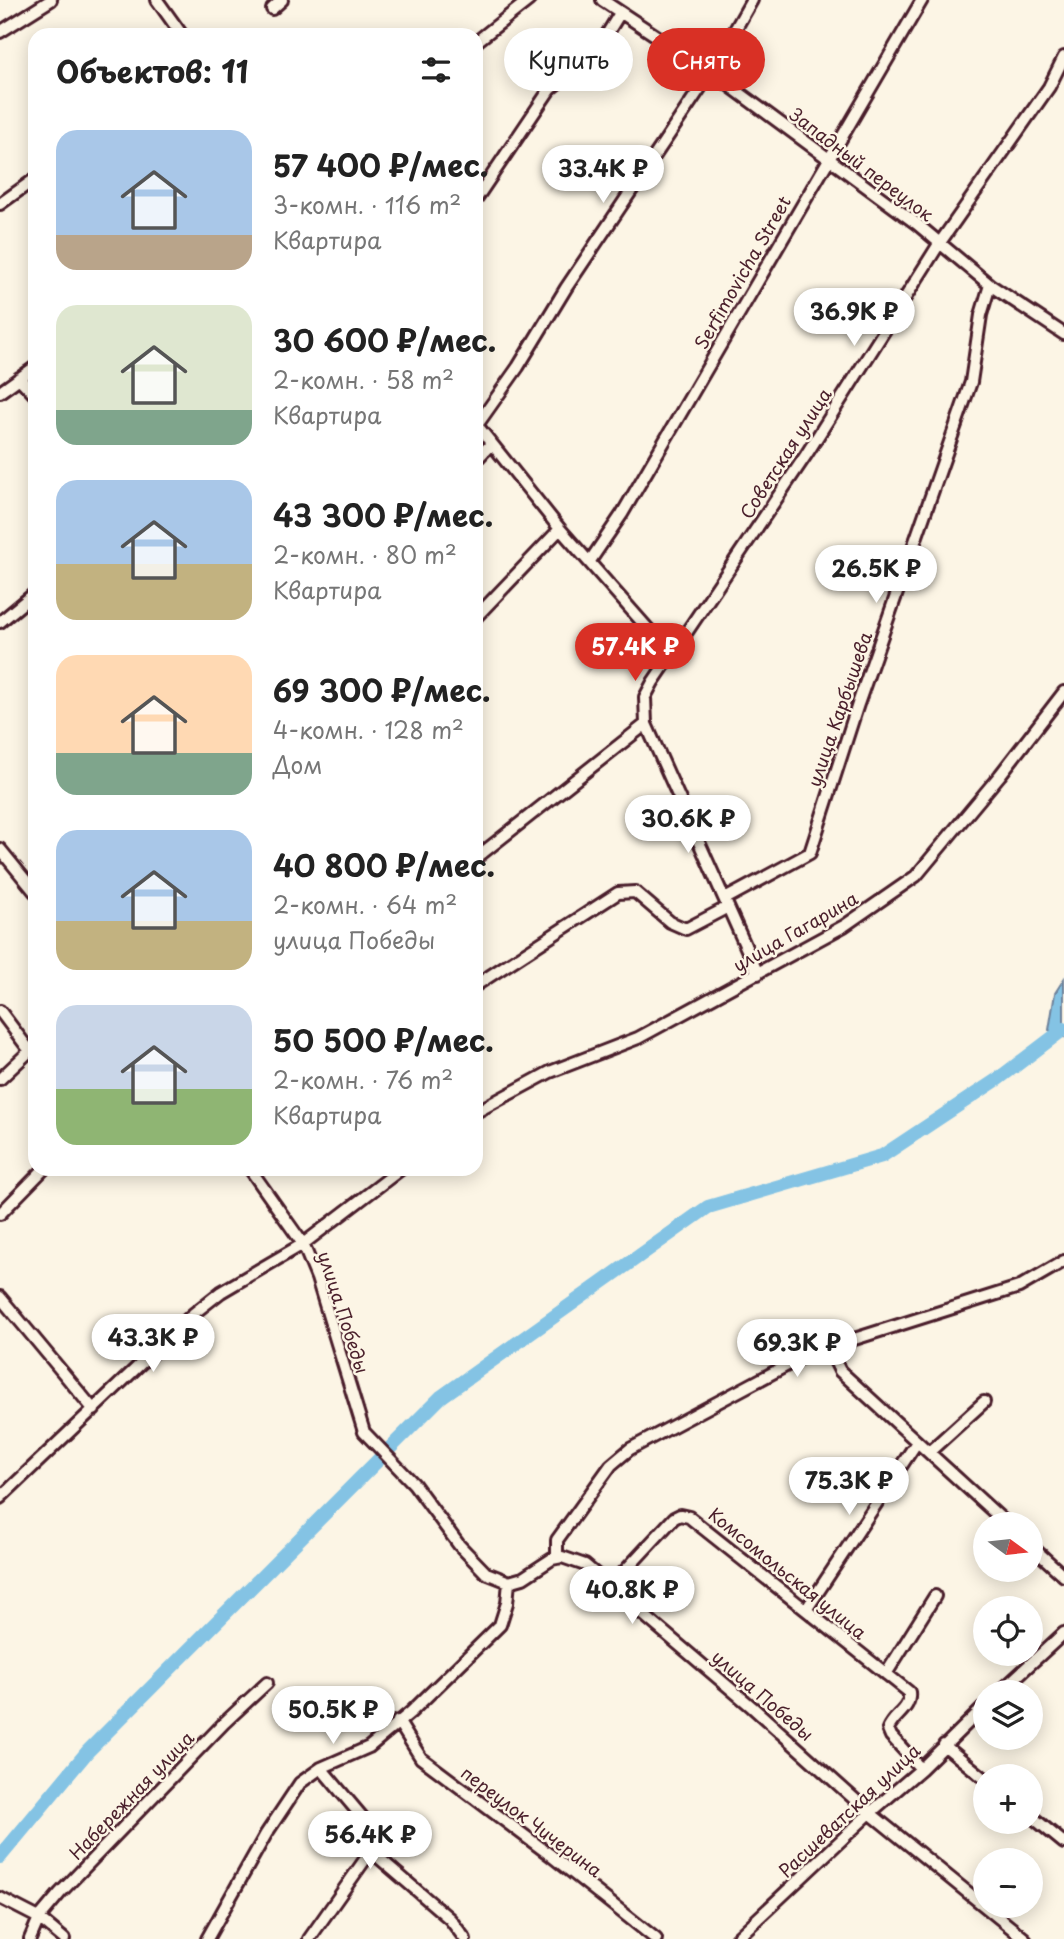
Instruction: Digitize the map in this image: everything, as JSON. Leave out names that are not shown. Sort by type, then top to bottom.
[{"type":"street","points":[[0,32],[51,0]]},
{"type":"street","points":[[157,0],[177,28]]},
{"type":"street","points":[[272,9],[282,0]]},
{"type":"street","points":[[483,36],[529,0]]},
{"type":"street","name":"Западный переулок","points":[[602,0],[647,31]]},
{"type":"street","points":[[736,28],[752,0]]},
{"type":"street","name":"Serfimovicha Street","points":[[590,561],[622,514],[922,0]]},
{"type":"street","points":[[483,190],[550,89],[596,52],[620,13]]},
{"type":"street","name":"Советская улица","points":[[646,724],[645,697],[653,682],[806,455],[939,244],[1049,87],[1064,57]]},
{"type":"street","points":[[483,415],[518,367],[566,288],[698,91]]},
{"type":"street","name":"Западный переулок","points":[[736,91],[917,224],[990,285],[1064,334]]},
{"type":"street","points":[[0,204],[28,184]]},
{"type":"street","name":"улица Карбышева","points":[[483,980],[618,893],[635,891],[670,922],[687,929],[810,853],[858,704],[971,382],[981,315],[990,285]]},
{"type":"street","points":[[0,392],[28,372]]},
{"type":"street","points":[[19,378],[28,388]]},
{"type":"street","points":[[483,434],[560,529],[672,656]]},
{"type":"street","points":[[483,453],[491,444]]},
{"type":"street","points":[[483,610],[560,529]]},
{"type":"street","points":[[0,622],[28,599]]},
{"type":"street","name":"улица Гагарина","points":[[483,1108],[550,1072],[638,1038],[758,974],[844,926],[916,876],[1000,775],[1064,692]]},
{"type":"street","points":[[483,852],[646,724],[758,974]]},
{"type":"street","points":[[0,849],[28,883]]},
{"type":"street","points":[[0,1010],[28,1043]]},
{"type":"street","points":[[0,1079],[28,1054]]},
{"type":"street","points":[[0,1213],[37,1176]]},
{"type":"street","name":"улица Победы","points":[[255,1176],[303,1244],[317,1278],[364,1432],[414,1483],[459,1545],[486,1573],[509,1582]]},
{"type":"street","points":[[0,1498],[165,1339],[202,1307],[221,1292],[303,1244],[392,1176]]},
{"type":"street","points":[[207,1939],[283,1807],[300,1783],[321,1768],[369,1747],[411,1712],[500,1625],[507,1603],[509,1582],[523,1578],[557,1558],[557,1540],[611,1465],[630,1449],[810,1353],[1019,1287],[1064,1261]]},
{"type":"street","points":[[0,1297],[94,1410]]},
{"type":"street","points":[[0,1317],[8,1308]]},
{"type":"street","points":[[828,1347],[840,1371],[994,1512]]},
{"type":"street","points":[[929,1452],[984,1402]]},
{"type":"street","points":[[806,1610],[918,1442]]},
{"type":"street","name":"Комсомольская улица","points":[[610,1587],[674,1518],[680,1515],[689,1517],[909,1692],[910,1700],[906,1708],[891,1720],[888,1728],[891,1736],[921,1769]]},
{"type":"street","points":[[1043,1557],[1064,1576]]},
{"type":"street","name":"улица Победы","points":[[557,1558],[574,1559],[585,1565],[870,1813],[1026,1939]]},
{"type":"street","points":[[886,1674],[935,1596]]},
{"type":"street","points":[[1013,1680],[1064,1633]]},
{"type":"street","name":"Набережная улица","points":[[30,1939],[39,1918],[60,1893],[267,1683]]},
{"type":"street","name":"Расшеватская улица","points":[[736,1939],[870,1813],[921,1769],[973,1717]]},
{"type":"street","name":"переулок Чичерина","points":[[398,1721],[421,1758],[656,1939]]},
{"type":"street","points":[[944,1745],[973,1769]]},
{"type":"street","points":[[321,1768],[363,1818],[371,1852],[450,1919],[465,1939]]},
{"type":"street","points":[[1043,1826],[1064,1843]]},
{"type":"street","points":[[309,1939],[371,1852]]},
{"type":"street","points":[[0,1898],[39,1918],[64,1939]]},
{"type":"water","points":[[1064,979],[1064,1037],[1049,1030],[1055,993]]},
{"type":"waterway","points":[[0,1857],[88,1751],[441,1397],[708,1207],[882,1156],[998,1079],[1064,1029]]}]
